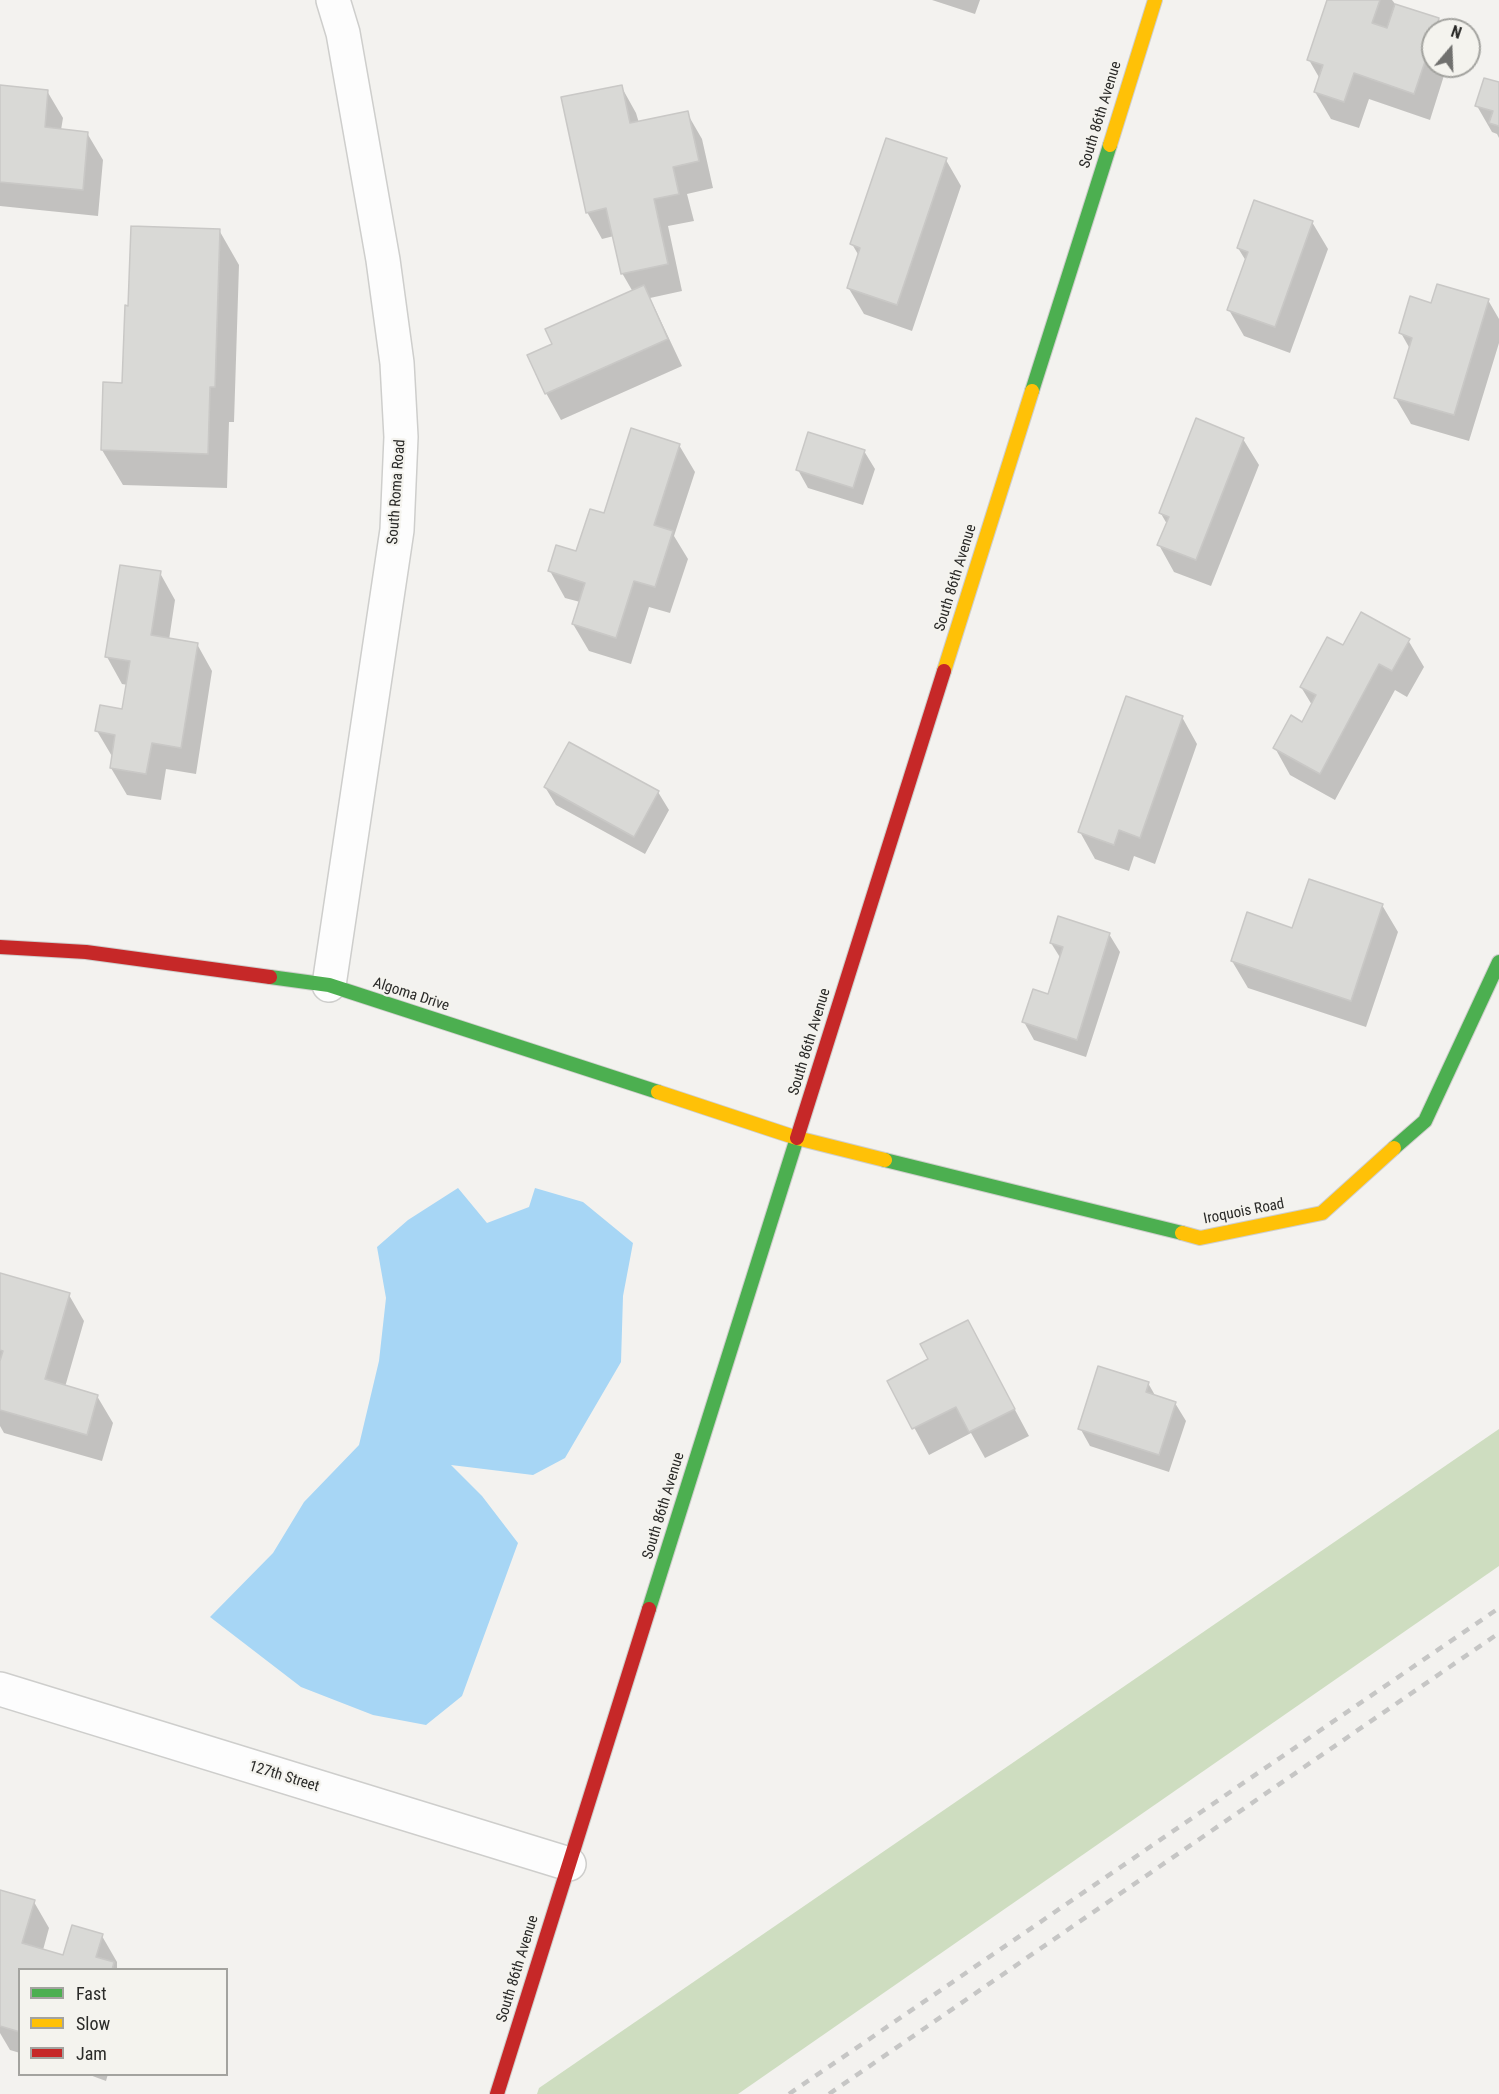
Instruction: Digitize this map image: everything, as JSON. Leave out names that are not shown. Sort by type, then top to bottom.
[{"type":"street","name":"South Roma Road","points":[[329,985],[397,530],[402,437],[397,363],[383,260],[343,33],[333,0]]},
{"type":"street","name":"South 86th Avenue","points":[[496,2094],[1155,0]]},
{"type":"street","name":"Algoma Drive","points":[[0,947],[86,952],[329,985],[797,1138]]},
{"type":"street","name":"Iroquois Road","points":[[797,1138],[1200,1238],[1323,1213],[1425,1121],[1499,962]]},
{"type":"street","name":"127th Street","points":[[0,1689],[569,1864]]},
{"type":"green space","points":[[1499,1429],[1499,1566],[738,2094],[537,2094],[539,2088]]},
{"type":"water","points":[[458,1188],[487,1223],[529,1207],[535,1188],[583,1202],[633,1243],[623,1296],[621,1362],[565,1458],[533,1475],[451,1465],[482,1496],[518,1543],[462,1696],[426,1725],[373,1715],[301,1687],[210,1617],[273,1553],[304,1502],[359,1445],[379,1361],[386,1298],[377,1247],[408,1220]]},
{"type":"building","points":[[1327,0],[1380,0],[1372,23],[1387,28],[1395,4],[1439,18],[1421,18],[1421,73],[1414,94],[1354,73],[1344,102],[1314,92],[1323,65],[1307,60]]},
{"type":"building","points":[[1484,78],[1499,82],[1499,126],[1489,123],[1493,111],[1475,106]]},
{"type":"building","points":[[0,85],[48,90],[45,127],[88,132],[83,190],[0,182]]},
{"type":"building","points":[[622,85],[630,123],[688,111],[699,161],[673,167],[679,194],[654,199],[668,264],[621,274],[606,208],[586,213],[561,97]]},
{"type":"building","points":[[886,138],[947,158],[897,305],[847,288],[860,248],[850,244]]},
{"type":"building","points":[[1254,200],[1313,221],[1275,327],[1227,310],[1248,252],[1237,248]]},
{"type":"building","points":[[131,226],[220,229],[215,387],[210,387],[208,454],[101,450],[103,382],[122,383]]},
{"type":"building","points":[[1437,284],[1489,299],[1454,415],[1394,398],[1412,338],[1399,333],[1410,296],[1431,303]]},
{"type":"building","points":[[644,285],[668,339],[545,394],[527,355],[552,344],[545,329]]},
{"type":"building","points":[[1196,418],[1244,438],[1196,560],[1157,545],[1169,517],[1159,513]]},
{"type":"building","points":[[631,428],[680,444],[654,525],[673,531],[655,587],[634,581],[616,638],[572,624],[585,583],[548,571],[556,545],[576,551],[590,509],[604,513]]},
{"type":"building","points":[[808,432],[865,450],[853,488],[796,470]]},
{"type":"building","points":[[120,565],[161,571],[151,635],[198,643],[181,748],[152,743],[146,774],[110,768],[115,735],[95,731],[100,705],[122,709],[130,661],[105,657]]},
{"type":"building","points":[[1361,612],[1410,639],[1392,671],[1379,664],[1320,774],[1273,748],[1291,715],[1302,722],[1316,695],[1300,687],[1327,637],[1343,645]]},
{"type":"building","points":[[1126,696],[1183,716],[1140,838],[1119,830],[1114,845],[1078,832]]},
{"type":"building","points":[[569,742],[659,791],[634,837],[544,787]]},
{"type":"building","points":[[1309,879],[1383,904],[1351,1001],[1231,961],[1247,912],[1292,928]]},
{"type":"building","points":[[1058,916],[1110,933],[1077,1040],[1022,1022],[1033,989],[1048,994],[1063,947],[1050,943]]},
{"type":"building","points":[[0,1273],[70,1293],[45,1379],[98,1395],[87,1435],[0,1410],[0,1361],[3,1351],[0,1350]]},
{"type":"building","points":[[968,1320],[1015,1409],[969,1432],[956,1407],[912,1429],[887,1381],[928,1359],[920,1344]]},
{"type":"building","points":[[1098,1366],[1149,1382],[1146,1392],[1176,1402],[1159,1455],[1078,1429]]},
{"type":"building","points":[[0,1890],[35,1900],[22,1943],[63,1955],[72,1925],[103,1934],[96,1957],[114,1962],[112,1968],[18,1968],[18,2031],[0,2026]]},
{"type":"railway","points":[[789,2094],[1499,1608]]},
{"type":"railway","points":[[829,2094],[1499,1633]]},
{"type":"traffic: fast","points":[[1032,391],[1110,145]]},
{"type":"traffic: fast","points":[[1394,1148],[1425,1121],[1499,962]]},
{"type":"traffic: fast","points":[[270,977],[329,985],[658,1092]]},
{"type":"traffic: fast","points":[[649,1609],[797,1138]]},
{"type":"traffic: fast","points":[[885,1160],[1182,1233]]},
{"type":"traffic: slow","points":[[1110,145],[1155,0]]},
{"type":"traffic: slow","points":[[944,671],[1032,391]]},
{"type":"traffic: slow","points":[[658,1092],[797,1138],[885,1160]]},
{"type":"traffic: slow","points":[[1182,1233],[1200,1238],[1322,1213],[1394,1148]]},
{"type":"traffic: jam","points":[[797,1138],[944,671]]},
{"type":"traffic: jam","points":[[0,947],[86,952],[270,977]]},
{"type":"traffic: jam","points":[[497,2094],[649,1609]]}]
